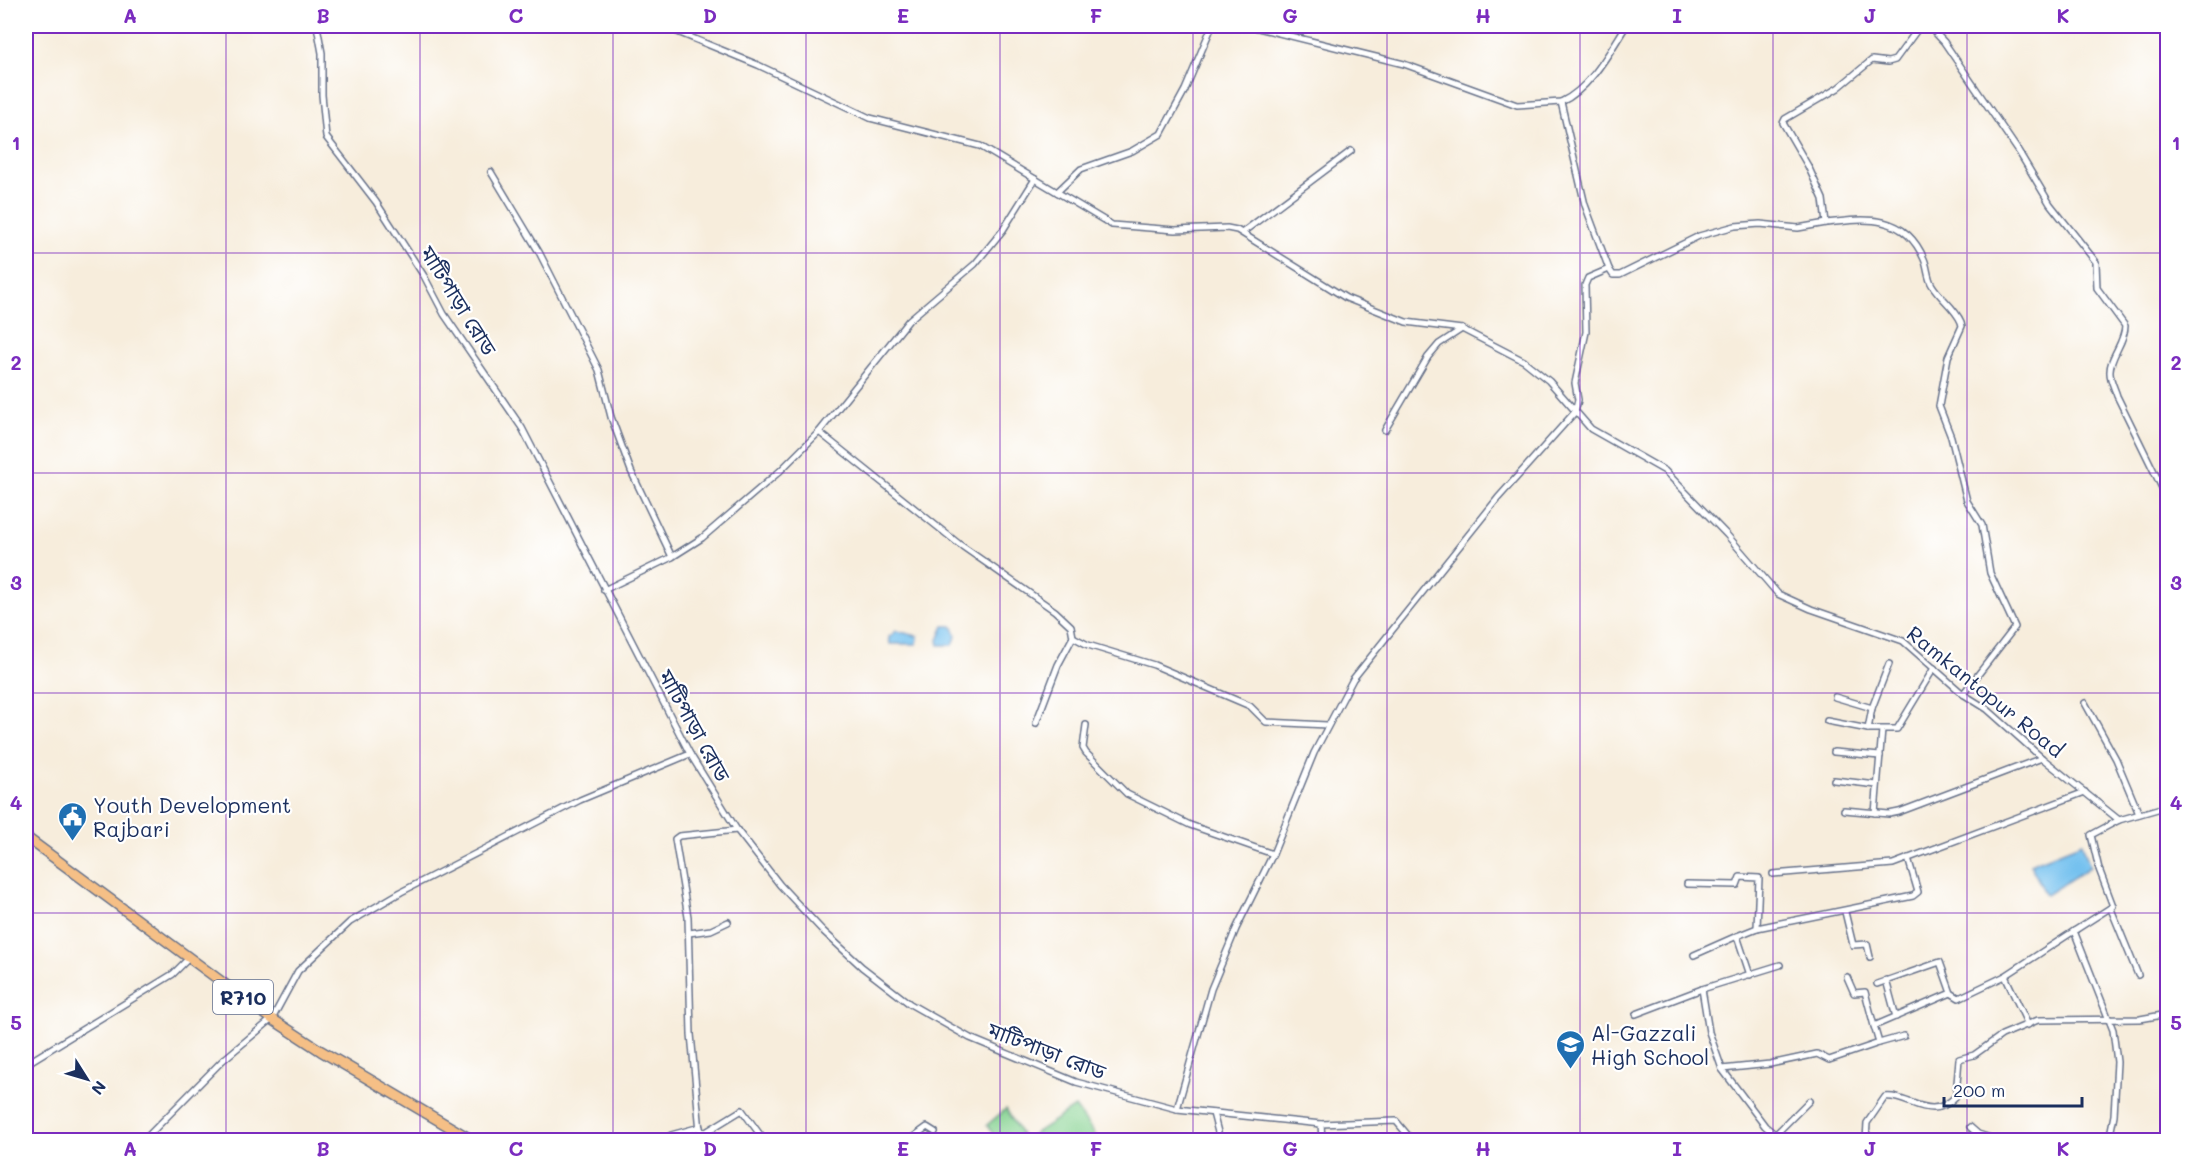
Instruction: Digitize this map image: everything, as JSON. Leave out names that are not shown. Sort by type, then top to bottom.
[{"type":"main road","name":"R710","points":[[26,837],[272,1018],[321,1051],[472,1140]]},
{"type":"street","name":"মাটিপাড়া রোড","points":[[317,26],[322,53],[322,95],[326,137],[376,202],[424,276],[444,314],[522,428],[690,753],[737,830],[780,885],[822,930],[862,967],[910,1004],[970,1038],[1076,1082],[1177,1109],[1321,1124],[1396,1121],[1412,1140]]},
{"type":"street","name":"Ramkantopur Road","points":[[663,26],[758,65],[870,118],[980,146],[1112,225],[1175,230],[1227,228],[1243,232],[1351,300],[1406,321],[1462,330],[1536,369],[1591,429],[1665,471],[1727,535],[1778,594],[1811,609],[1889,635],[1914,649],[1963,694],[1987,710],[2119,820]]},
{"type":"street","points":[[1057,192],[1081,169],[1132,151],[1161,134],[1185,90],[1212,26]]},
{"type":"street","points":[[1250,26],[1404,64],[1517,105],[1561,102],[1584,84],[1626,26]]},
{"type":"street","points":[[1826,223],[1819,191],[1783,123],[1785,119],[1838,88],[1872,60],[1888,62],[1895,60],[1920,26]]},
{"type":"street","points":[[1929,26],[1944,42],[2019,152],[2050,204],[2096,262],[2097,288],[2125,326],[2111,367],[2111,379],[2117,396],[2168,500]]},
{"type":"street","points":[[1561,102],[1585,205],[1609,270],[1613,275],[1620,275],[1699,236],[1735,226],[1760,224],[1798,228],[1826,223],[1871,220],[1893,223],[1915,243],[1925,261],[1933,287],[1961,322],[1962,326],[1946,364],[1939,406],[1951,437],[1967,501],[1982,525],[1990,573],[2015,627],[1963,694]]},
{"type":"street","points":[[1243,232],[1351,151]]},
{"type":"street","points":[[491,172],[539,252],[599,370],[611,417],[631,471],[672,557]]},
{"type":"street","points":[[604,590],[672,557],[702,538],[736,510],[819,432],[909,320],[975,264],[1003,230],[1035,179]]},
{"type":"street","points":[[1177,1109],[1211,989],[1236,929],[1273,854],[1327,725],[1353,679],[1383,641],[1498,498],[1575,412],[1578,400],[1575,383],[1587,332],[1585,285],[1588,278],[1609,270]]},
{"type":"street","points":[[1385,430],[1434,349],[1462,330]]},
{"type":"street","points":[[819,432],[959,544],[1055,611],[1071,626],[1073,637],[1058,665],[1036,723]]},
{"type":"street","points":[[1073,637],[1088,645],[1155,665],[1250,706],[1262,721],[1327,725]]},
{"type":"street","points":[[1868,729],[1872,708],[1889,663]]},
{"type":"street","points":[[1827,721],[1882,730],[1900,726],[1934,668]]},
{"type":"street","points":[[1835,697],[1872,708]]},
{"type":"street","points":[[2085,703],[2116,759],[2139,814]]},
{"type":"street","points":[[1086,725],[1083,748],[1127,794],[1190,825],[1273,854]]},
{"type":"street","points":[[1875,813],[1882,730]]},
{"type":"street","points":[[1834,752],[1880,756]]},
{"type":"street","points":[[144,1140],[222,1061],[272,1018],[298,971],[350,922],[401,892],[580,800],[690,753]]},
{"type":"street","points":[[1844,810],[1875,813],[1899,812],[2042,758]]},
{"type":"street","points":[[1834,780],[1877,785]]},
{"type":"street","points":[[1773,874],[1893,864],[2085,792]]},
{"type":"street","points":[[2138,975],[2111,909],[2113,903],[2099,869],[2090,838],[2091,835],[2119,820],[2168,806]]},
{"type":"street","points":[[737,830],[680,836],[675,839],[689,933],[691,1034],[699,1128],[702,1132],[706,1132],[742,1110],[764,1140]]},
{"type":"street","points":[[1694,954],[1758,928],[1845,912],[1917,894],[1908,858]]},
{"type":"street","points":[[1687,884],[1737,885],[1740,877],[1759,878],[1758,928]]},
{"type":"street","points":[[1877,984],[1940,962],[1951,993],[1959,998],[2005,976],[2111,909]]},
{"type":"street","points":[[1845,912],[1853,945],[1867,944],[1870,957]]},
{"type":"street","points":[[689,933],[711,930],[728,922]]},
{"type":"street","points":[[2073,931],[2113,1030],[2116,1062],[2114,1115],[2109,1140]]},
{"type":"street","points":[[1737,936],[1750,975]]},
{"type":"street","points":[[26,1064],[173,974],[190,957]]},
{"type":"street","points":[[1636,1014],[1780,965]]},
{"type":"street","points":[[2005,976],[2028,1025]]},
{"type":"street","points":[[1847,977],[1854,993],[1865,992],[1879,1043]]},
{"type":"street","points":[[1886,980],[1896,1017]]},
{"type":"street","points":[[1702,990],[1709,1032],[1722,1069],[1737,1092],[1782,1140]]},
{"type":"street","points":[[1874,1026],[1951,993]]},
{"type":"street","points":[[1866,1140],[1868,1124],[1885,1097],[1923,1108],[1933,1108],[1952,1100],[1956,1096],[1959,1059],[1974,1055],[2002,1035],[2048,1018],[2140,1019],[2168,1014]]},
{"type":"street","points":[[1722,1069],[1770,1064],[1817,1054],[1829,1059],[1904,1036]]},
{"type":"street","points":[[1775,1135],[1809,1101]]},
{"type":"street","points":[[1213,1113],[1220,1140]]},
{"type":"street","points":[[1321,1124],[1322,1140]]},
{"type":"street","points":[[909,1140],[927,1127],[935,1132]]},
{"type":"street","points":[[1970,1127],[1978,1134],[1997,1140]]},
{"type":"street","points":[[671,1135],[699,1128]]},
{"type":"green space","points":[[1075,1107],[1099,1140],[1024,1140]]},
{"type":"green space","points":[[1006,1109],[1024,1140],[997,1140],[987,1125]]},
{"type":"water","points":[[944,626],[952,626],[955,631],[956,638],[952,645],[939,645],[938,640]]},
{"type":"water","points":[[896,631],[918,636],[917,644],[890,644],[889,637]]},
{"type":"water","points":[[2082,843],[2090,867],[2046,895],[2030,864]]},
{"type":"place","name":"Youth Development Rajbari","points":[[72,842]]},
{"type":"place","name":"Al-Gazzali High School","points":[[1570,1070]]}]
